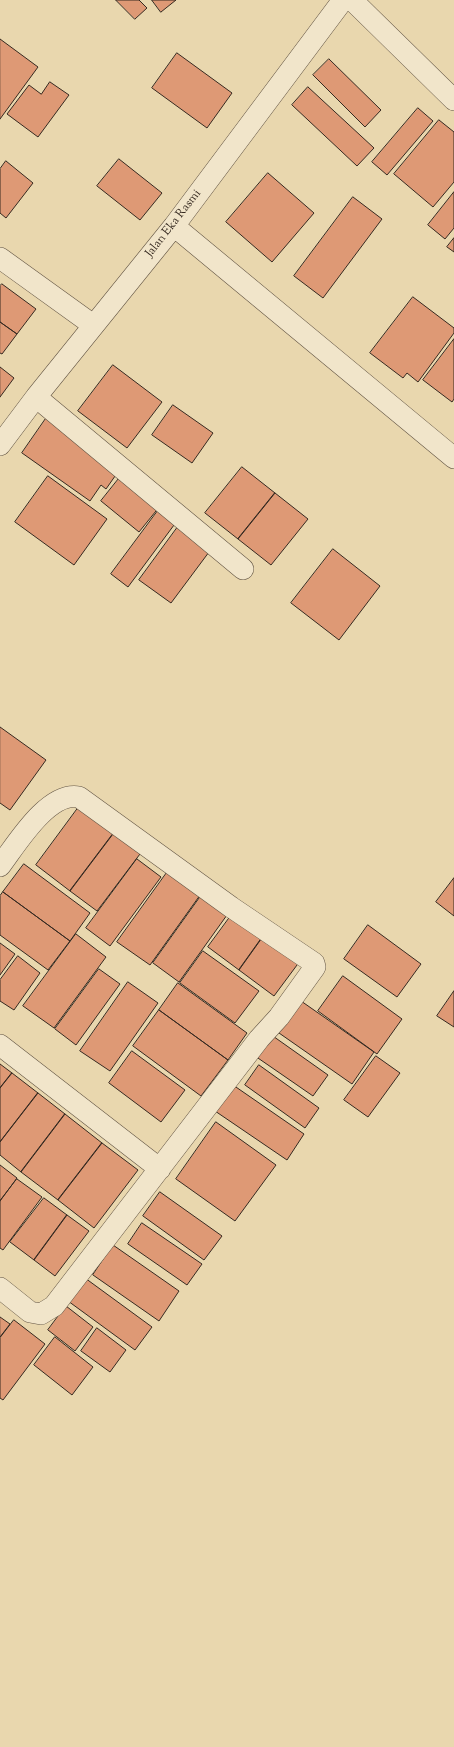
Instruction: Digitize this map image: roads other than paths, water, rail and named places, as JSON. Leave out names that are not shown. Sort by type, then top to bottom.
[{"type":"street","name":"Jalan Eka Rasmi","points":[[0,445],[93,325],[174,226],[343,0]]},
{"type":"street","points":[[352,0],[454,100]]},
{"type":"street","points":[[174,226],[454,458]]},
{"type":"street","points":[[0,258],[93,325]]},
{"type":"street","points":[[36,397],[243,569]]},
{"type":"street","points":[[0,866],[24,833],[48,807],[72,796],[79,797],[231,907],[314,963],[314,970],[279,1017],[254,1045],[54,1306],[41,1314],[30,1312],[0,1288]]},
{"type":"street","points":[[0,1045],[160,1169]]}]
